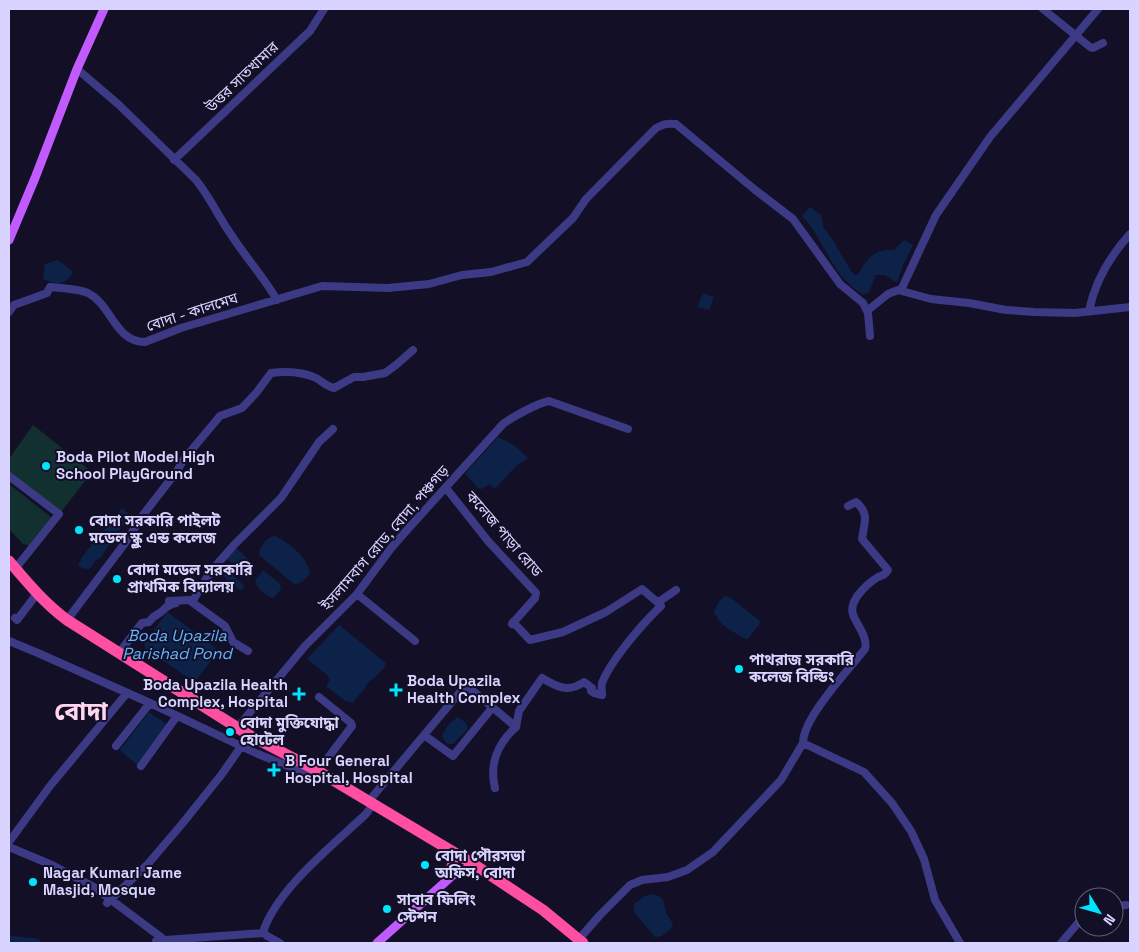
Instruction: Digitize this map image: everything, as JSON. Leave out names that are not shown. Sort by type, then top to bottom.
[{"type":"highway","points":[[12,565],[44,601],[67,620],[237,728],[318,771],[475,865],[543,910],[581,941]]},
{"type":"highway","points":[[451,852],[453,863],[451,870]]},
{"type":"main road","points":[[9,240],[77,69],[104,9]]},
{"type":"main road","points":[[440,888],[456,863],[463,859]]},
{"type":"main road","points":[[377,943],[453,875],[475,865]]},
{"type":"street","name":"উত্তর সাতখামার","points":[[174,160],[310,31],[324,9]]},
{"type":"street","points":[[1044,9],[1093,48],[1103,43]]},
{"type":"street","points":[[901,290],[936,215],[990,138],[1098,9]]},
{"type":"street","points":[[77,69],[103,90],[205,191],[231,235],[262,275],[277,300]]},
{"type":"street","name":"বোদা - কালমেঘ","points":[[9,312],[14,305],[47,293],[50,287],[87,292],[96,299],[118,328],[132,339],[138,342],[145,342],[181,328],[322,286],[388,288],[429,284],[462,275],[491,272],[527,262],[573,218],[586,199],[656,128],[664,123],[676,124],[793,219],[840,284],[863,303],[867,311]]},
{"type":"street","points":[[1089,311],[1093,294],[1108,262],[1130,234]]},
{"type":"street","points":[[870,336],[867,311],[888,294],[901,290],[931,299],[969,303],[1006,310],[1050,313],[1130,306]]},
{"type":"street","points":[[67,620],[125,543],[184,459],[220,416],[242,408],[258,392],[271,373],[291,371],[317,378],[334,388],[354,377],[385,373],[413,350]]},
{"type":"street","name":"ইসলামবাগ রোড, বোদা, পঞ্চগড়","points":[[237,728],[305,646],[358,594],[392,547],[503,424],[540,403],[549,401],[628,429]]},
{"type":"street","points":[[192,602],[219,562],[281,498],[319,442],[333,429]]},
{"type":"street","points":[[9,476],[59,514],[12,565]]},
{"type":"street","name":"কলেজ পাড়া রোড","points":[[446,488],[488,541],[536,593],[535,598],[513,623],[530,640],[562,632],[606,612],[642,589],[658,604]]},
{"type":"street","points":[[581,941],[600,915],[630,885],[642,880],[668,877],[687,870],[713,852],[781,780],[803,743],[803,737],[820,704],[865,649],[866,645],[862,631],[852,614],[852,606],[856,597],[866,586],[888,570],[862,539],[866,517],[864,512],[856,502],[848,506]]},
{"type":"street","points":[[495,788],[492,776],[497,754],[503,741],[516,727],[519,711],[542,678],[552,684],[572,689],[584,682],[592,688],[591,691],[602,695],[602,684],[610,668],[660,601],[676,590]]},
{"type":"street","points":[[358,594],[414,641]]},
{"type":"street","points":[[15,618],[17,620],[36,595]]},
{"type":"street","points":[[119,653],[142,623],[149,622],[165,606],[182,600]]},
{"type":"street","points":[[169,601],[189,600],[225,626],[233,642],[248,651]]},
{"type":"street","points":[[9,641],[150,703],[242,747],[295,769],[329,778]]},
{"type":"street","points":[[264,933],[266,923],[286,892],[366,814],[370,803],[424,734],[466,685],[516,727]]},
{"type":"street","points":[[9,842],[50,786],[127,693]]},
{"type":"street","points":[[318,771],[352,726],[338,711],[319,697]]},
{"type":"street","points":[[116,746],[150,703]]},
{"type":"street","points":[[424,734],[453,756],[492,708]]},
{"type":"street","points":[[141,766],[177,716]]},
{"type":"street","points":[[109,902],[147,866],[177,831],[242,747],[249,735]]},
{"type":"street","points":[[803,743],[864,772],[892,802],[911,831],[924,859],[935,900],[960,943]]},
{"type":"street","points":[[9,847],[52,865],[94,887],[109,902],[159,941],[264,933],[280,943]]},
{"type":"street","points":[[1061,943],[1074,928]]},
{"type":"green space","name":"Boda Pilot Model High School PlayGround","points":[[33,425],[92,472],[61,512],[9,473],[9,459]]},
{"type":"green space","points":[[9,484],[52,518],[31,546],[23,544],[9,529]]},
{"type":"water","points":[[810,207],[821,215],[823,227],[855,275],[859,273],[865,263],[877,252],[894,250],[904,240],[913,245],[897,283],[885,275],[876,275],[869,292],[863,295],[852,287],[837,270],[808,222],[802,216]]},
{"type":"water","points":[[57,260],[73,272],[70,277],[60,283],[43,279],[45,264]]},
{"type":"water","points":[[703,293],[714,297],[709,310],[697,307]]},
{"type":"water","points":[[498,437],[514,445],[528,458],[516,466],[496,488],[490,484],[482,489],[478,488],[466,475],[467,471]]},
{"type":"water","points":[[122,508],[129,514],[128,517],[101,557],[95,561],[91,568],[85,569],[78,566],[82,557]]},
{"type":"water","points":[[274,535],[291,546],[305,561],[310,573],[302,582],[294,584],[260,556],[259,551],[265,541]]},
{"type":"water","points":[[235,547],[256,566],[249,574],[244,574],[227,559],[226,557]]},
{"type":"water","points":[[219,565],[223,565],[243,585],[243,589],[240,590],[216,570]]},
{"type":"water","points":[[263,570],[280,584],[281,589],[274,598],[262,592],[255,581]]},
{"type":"water","points":[[725,596],[731,598],[760,621],[747,640],[728,628],[716,616],[714,611],[720,600]]},
{"type":"water","name":"Boda Upazila Parishad Pond","points":[[167,612],[216,648],[215,656],[197,679],[190,679],[146,649],[144,644]]},
{"type":"water","points":[[339,625],[386,663],[383,670],[367,684],[353,703],[345,701],[326,686],[330,680],[327,675],[307,659]]},
{"type":"water","points":[[149,712],[168,725],[138,766],[120,750]]},
{"type":"water","points":[[458,717],[466,723],[468,729],[453,744],[447,744],[442,737],[448,726]]},
{"type":"water","points":[[651,894],[662,899],[667,915],[673,925],[670,930],[656,938],[634,912],[634,904]]},
{"type":"waterway","points":[[9,940],[36,943]]},
{"type":"place","name":"Boda Pilot Model High School PlayGround","points":[[46,466]]},
{"type":"place","name":"বোদা সরকারি পাইলট মডেল স্কুল এন্ড কলেজ","points":[[79,530]]},
{"type":"place","name":"বোদা মডেল সরকারি প্রাথমিক বিদ্যালয়","points":[[117,579]]},
{"type":"place","name":"পাথরাজ সরকারি কলেজ বিল্ডিং","points":[[739,669]]},
{"type":"place","name":"Boda Upazila Health Complex","points":[[396,690]]},
{"type":"place","name":"Boda Upazila Health Complex, Hospital","points":[[299,694]]},
{"type":"place","name":"বোদা মুক্তিযোদ্ধা হোটেল","points":[[230,732]]},
{"type":"place","name":"B Four General Hospital, Hospital","points":[[274,770]]},
{"type":"place","name":"বোদা পৌরসভা অফিস, বোদা","points":[[425,865]]},
{"type":"place","name":"Nagar Kumari Jame Masjid, Mosque","points":[[33,882]]},
{"type":"place","name":"সাবাব ফিলিং স্টেশন","points":[[387,909]]},
{"type":"district","name":"বোদা","points":[[81,711]]}]
